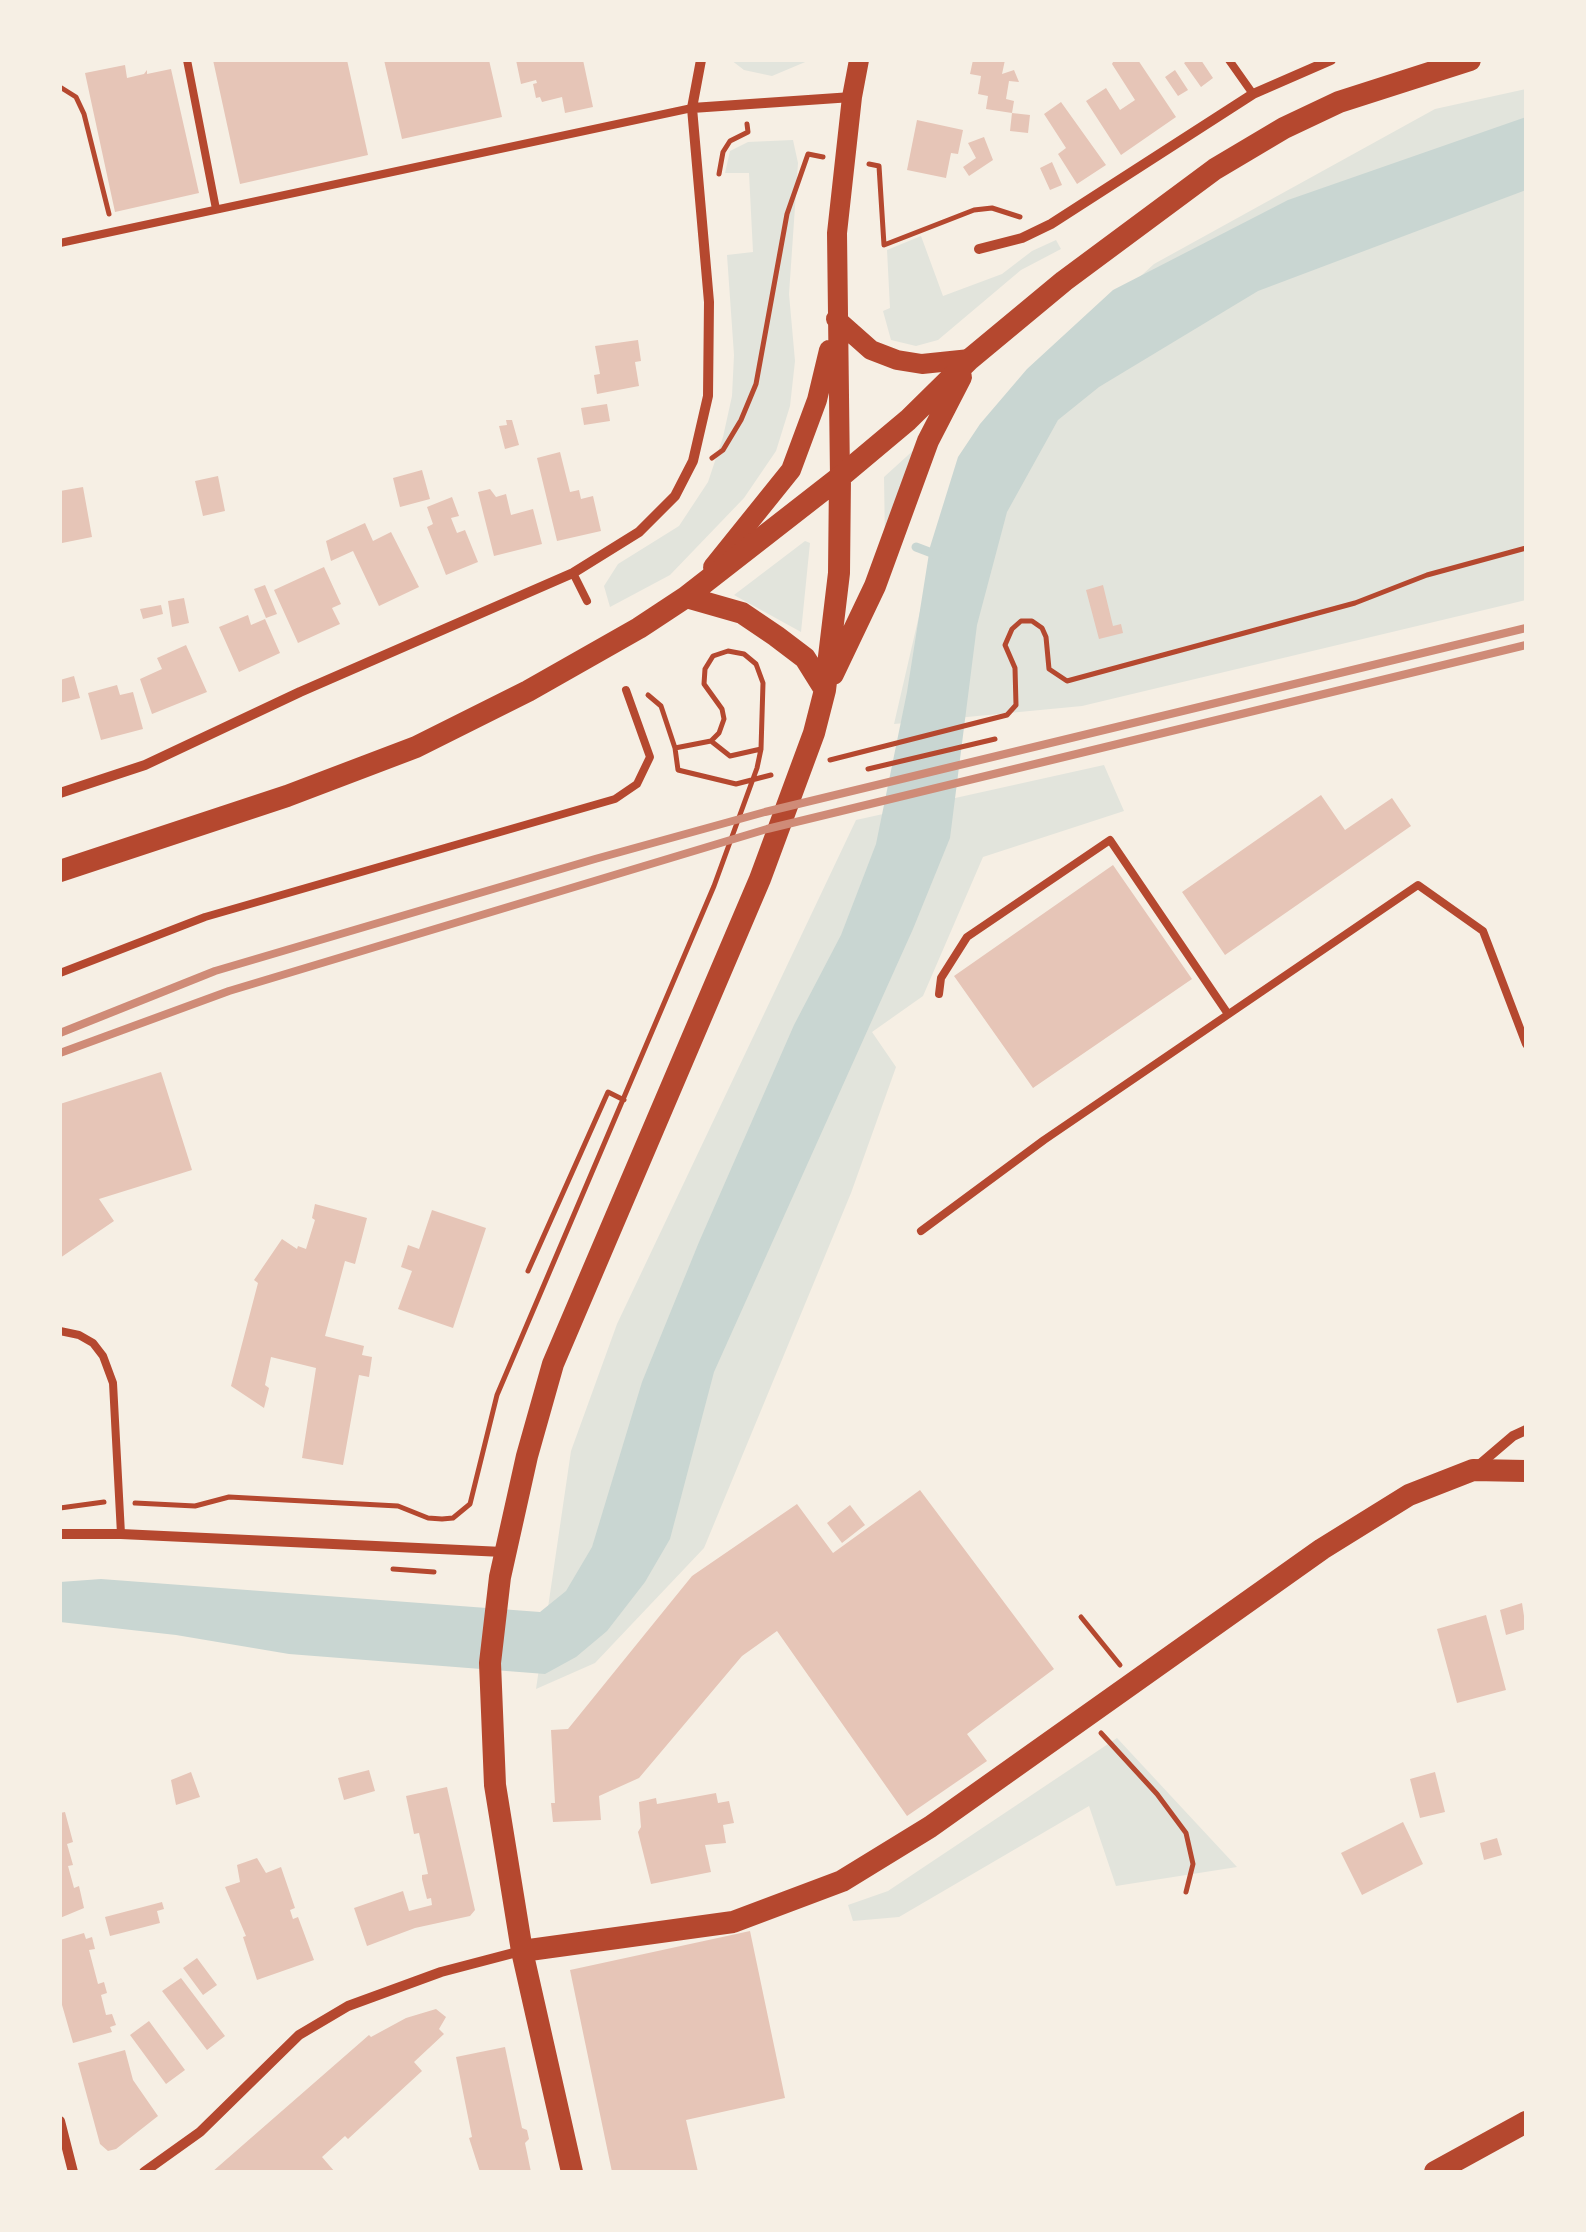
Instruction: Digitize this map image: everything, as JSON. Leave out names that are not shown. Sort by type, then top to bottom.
[{"type":"main road","points":[[572,2172],[502,1844],[490,1724],[490,1663],[500,1577],[553,1364],[760,879],[806,760],[825,690],[839,573],[838,221],[859,60]]},
{"type":"main road","points":[[60,871],[286,796],[416,747],[528,691],[686,597],[840,477],[908,420],[970,359],[1064,281],[1215,169],[1284,128],[1339,102],[1470,60]]},
{"type":"main road","points":[[836,318],[871,350],[897,360],[922,364],[970,359]]},
{"type":"main road","points":[[686,597],[746,530],[791,470],[817,400],[836,318]]},
{"type":"main road","points":[[825,690],[876,586],[928,441],[970,359]]},
{"type":"main road","points":[[686,597],[742,613],[805,658],[825,690]]},
{"type":"main road","points":[[522,1951],[733,1922],[842,1880],[930,1827],[1322,1549],[1410,1494],[1474,1470],[1526,1471]]},
{"type":"main road","points":[[1435,2172],[1526,2122]]},
{"type":"street","points":[[60,792],[145,765],[300,692],[573,573],[640,532],[675,496],[693,461],[708,396],[709,302],[692,108],[701,60]]},
{"type":"street","points":[[979,250],[1022,238],[1051,224],[1253,94],[1331,60]]},
{"type":"street","points":[[692,108],[852,97]]},
{"type":"street","points":[[1474,1470],[1513,1436],[1526,1430]]},
{"type":"street","points":[[60,1534],[504,1552]]},
{"type":"street","points":[[144,2172],[200,2132],[298,2036],[348,2006],[441,1972],[522,1951]]},
{"type":"street","points":[[60,2120],[73,2172]]},
{"type":"lane","points":[[187,60],[216,210]]},
{"type":"lane","points":[[1229,60],[1253,94]]},
{"type":"lane","points":[[60,243],[692,108]]},
{"type":"lane","points":[[573,573],[587,601]]},
{"type":"lane","points":[[60,973],[205,918],[616,799],[637,784],[650,757],[626,690]]},
{"type":"lane","points":[[938,994],[941,978],[968,938],[1110,840],[1228,1014]]},
{"type":"lane","points":[[921,1231],[1044,1140],[1418,886],[1483,931],[1526,1044]]},
{"type":"lane","points":[[60,1331],[93,1343],[103,1356],[113,1383],[121,1534]]},
{"type":"path","points":[[60,87],[76,97],[84,114],[113,232]]},
{"type":"path","points":[[711,459],[723,450],[741,420],[756,384],[787,214],[808,154],[879,166],[884,244],[974,210],[992,208],[1026,218],[1044,216],[1051,224]]},
{"type":"path","points":[[872,748],[1007,715],[1016,704],[1015,668],[1006,646],[1012,628],[1021,621],[1032,620],[1042,628],[1050,669],[1068,681],[1355,603],[1427,575],[1526,548]]},
{"type":"path","points":[[60,1508],[119,1502],[196,1506],[229,1497],[398,1506],[428,1518],[442,1519],[453,1518],[470,1504],[504,1379],[714,886],[757,768],[763,683],[756,664],[744,654],[728,651],[714,656],[705,669],[704,684],[722,709],[724,719],[712,741]]},
{"type":"path","points":[[637,685],[661,706],[676,748],[678,770],[736,784]]},
{"type":"path","points":[[868,769],[995,739]]},
{"type":"path","points":[[676,748],[712,741]]},
{"type":"path","points":[[712,741],[730,756],[761,749]]},
{"type":"path","points":[[528,1271],[608,1092],[624,1100]]},
{"type":"path","points":[[1081,1617],[1135,1684]]},
{"type":"path","points":[[1086,1719],[1116,1748],[1186,1833],[1193,1864],[1186,1892]]},
{"type":"shaded area","points":[[731,60],[810,60],[772,76],[744,70]]},
{"type":"shaded area","points":[[1526,89],[1526,600],[1082,706],[894,724],[939,529],[997,407],[1154,264],[1435,109]]},
{"type":"shaded area","points":[[1526,117],[1526,190],[1258,291],[1099,387],[1058,420],[1007,512],[977,625],[950,838],[714,1372],[670,1539],[645,1582],[607,1631],[576,1657],[545,1674],[289,1654],[176,1635],[60,1622],[60,1582],[101,1579],[540,1612],[566,1591],[592,1547],[642,1382],[699,1242],[794,1025],[841,935],[876,844],[907,692],[930,547],[958,457],[980,424],[1027,369],[1113,290],[1288,200]]},
{"type":"shaded area","points":[[793,140],[798,163],[789,294],[795,361],[790,406],[776,451],[744,498],[670,575],[610,607],[604,586],[618,564],[679,526],[708,482],[723,437],[732,396],[734,355],[727,255],[753,252],[749,173],[725,173],[730,151],[748,142]]},
{"type":"shaded area","points":[[921,236],[943,296],[1002,274],[1032,251],[1056,240],[1061,249],[1021,270],[938,340],[916,346],[891,340],[883,311],[890,308],[887,250]]},
{"type":"shaded area","points":[[917,447],[885,542],[884,477]]},
{"type":"shaded area","points":[[805,541],[810,543],[801,632],[734,595]]},
{"type":"shaded area","points":[[1104,765],[1124,811],[983,857],[923,996],[872,1032],[896,1067],[851,1193],[704,1548],[595,1663],[536,1689],[571,1451],[617,1324],[856,820]]},
{"type":"shaded area","points":[[1117,1738],[1237,1867],[1116,1886],[1089,1806],[899,1917],[853,1921],[848,1905],[888,1891]]},
{"type":"building","points":[[213,60],[347,60],[368,155],[240,184]]},
{"type":"building","points":[[384,60],[489,60],[502,117],[402,139]]},
{"type":"building","points":[[516,60],[583,60],[593,107],[565,113],[562,97],[542,102],[540,97],[536,98],[536,80],[521,84]]},
{"type":"building","points":[[973,60],[1005,60],[1002,74],[1014,70],[1019,82],[1009,81],[1006,99],[1014,101],[1012,113],[986,109],[988,96],[978,94],[981,76],[970,74]]},
{"type":"building","points":[[1114,60],[1138,60],[1176,117],[1121,155],[1086,101],[1106,88],[1120,110],[1135,100],[1112,64]]},
{"type":"building","points":[[1201,60],[1213,78],[1201,87],[1184,63]]},
{"type":"building","points":[[125,65],[127,78],[147,70],[147,74],[171,69],[199,193],[115,212],[85,73]]},
{"type":"building","points":[[1175,70],[1188,90],[1178,96],[1165,77]]},
{"type":"building","points":[[1061,102],[1106,165],[1077,184],[1058,154],[1066,148],[1044,114]]},
{"type":"building","points":[[1012,113],[1030,115],[1028,133],[1010,131]]},
{"type":"building","points":[[917,120],[963,130],[958,154],[951,153],[946,178],[907,170]]},
{"type":"building","points":[[984,137],[993,160],[969,176],[963,167],[976,158],[968,143]]},
{"type":"building","points":[[1052,162],[1062,185],[1050,190],[1040,168]]},
{"type":"building","points":[[638,340],[641,361],[635,362],[639,386],[597,394],[594,375],[600,374],[595,346]]},
{"type":"building","points":[[607,404],[610,421],[584,425],[581,408]]},
{"type":"building","points":[[506,420],[512,420],[519,445],[505,449],[499,426],[507,425]]},
{"type":"building","points":[[560,452],[570,492],[579,490],[581,499],[593,496],[601,531],[557,541],[537,458]]},
{"type":"building","points":[[422,470],[430,499],[400,507],[393,478]]},
{"type":"building","points":[[218,476],[225,511],[203,516],[195,481]]},
{"type":"building","points":[[83,487],[92,537],[62,543],[60,491]]},
{"type":"building","points":[[490,489],[496,497],[506,494],[511,515],[533,509],[542,544],[494,556],[478,492]]},
{"type":"building","points":[[452,497],[459,516],[451,518],[457,533],[465,530],[478,562],[446,575],[427,527],[433,524],[427,507]]},
{"type":"building","points":[[365,523],[373,541],[391,532],[419,587],[379,606],[353,551],[331,561],[326,541]]},
{"type":"building","points":[[324,567],[341,604],[332,608],[340,624],[298,643],[274,590]]},
{"type":"building","points":[[265,585],[277,614],[266,618],[254,589]]},
{"type":"building","points":[[1103,585],[1113,626],[1121,624],[1123,633],[1099,639],[1086,590]]},
{"type":"building","points":[[184,598],[189,623],[172,627],[168,601]]},
{"type":"building","points":[[161,605],[163,614],[143,619],[140,609]]},
{"type":"building","points":[[248,615],[251,625],[265,619],[280,653],[239,672],[219,627]]},
{"type":"building","points":[[186,645],[207,692],[152,714],[140,679],[162,669],[157,658]]},
{"type":"building","points":[[74,676],[80,698],[60,703],[60,680]]},
{"type":"building","points":[[117,685],[120,695],[133,692],[143,729],[101,740],[88,693]]},
{"type":"building","points":[[1321,795],[1345,830],[1392,798],[1411,826],[1225,955],[1182,892]]},
{"type":"building","points":[[1113,865],[1192,979],[1033,1088],[954,976]]},
{"type":"building","points":[[161,1072],[192,1170],[99,1199],[114,1221],[60,1258],[60,1104]]},
{"type":"building","points":[[315,1204],[367,1218],[355,1264],[345,1261],[325,1336],[364,1346],[362,1355],[372,1357],[369,1377],[359,1375],[343,1465],[302,1458],[316,1368],[271,1357],[264,1408],[231,1386],[258,1283],[254,1280],[282,1239],[297,1249],[306,1249],[315,1220]]},
{"type":"building","points":[[432,1210],[486,1228],[453,1328],[398,1309],[412,1271],[401,1267],[408,1245],[419,1249]]},
{"type":"building","points":[[920,1490],[1054,1669],[967,1734],[987,1761],[907,1816],[777,1631],[742,1656],[639,1778],[599,1796],[601,1820],[553,1822],[551,1730],[568,1729],[692,1576],[797,1504],[833,1553]]},
{"type":"building","points":[[850,1505],[865,1525],[842,1543],[827,1523]]},
{"type":"building","points":[[1522,1603],[1526,1629],[1506,1635],[1500,1610]]},
{"type":"building","points":[[1486,1615],[1506,1690],[1457,1703],[1437,1629]]},
{"type":"building","points":[[369,1770],[375,1791],[344,1800],[338,1778]]},
{"type":"building","points":[[191,1772],[200,1797],[176,1805],[171,1780]]},
{"type":"building","points":[[1435,1772],[1445,1812],[1420,1818],[1410,1779]]},
{"type":"building","points":[[447,1787],[475,1910],[470,1916],[415,1928],[367,1946],[354,1908],[403,1891],[409,1911],[432,1905],[422,1879],[422,1875],[428,1874],[419,1833],[414,1834],[406,1796]]},
{"type":"building","points":[[716,1793],[718,1803],[729,1801],[734,1823],[723,1825],[726,1843],[705,1845],[711,1872],[651,1884],[638,1832],[639,1802],[656,1798],[657,1804]]},
{"type":"building","points":[[65,1812],[73,1842],[67,1844],[73,1865],[68,1866],[74,1888],[79,1886],[84,1908],[60,1918],[60,1813]]},
{"type":"building","points":[[1403,1822],[1423,1864],[1362,1895],[1341,1853]]},
{"type":"building","points":[[1497,1838],[1502,1855],[1484,1860],[1480,1843]]},
{"type":"building","points":[[257,1858],[266,1873],[281,1867],[295,1908],[290,1910],[293,1919],[298,1917],[314,1960],[257,1980],[243,1937],[246,1936],[225,1887],[240,1882],[237,1865]]},
{"type":"building","points":[[162,1902],[164,1909],[157,1911],[160,1923],[110,1936],[105,1917]]},
{"type":"building","points":[[750,1931],[785,2098],[686,2120],[698,2172],[612,2172],[570,1970]]},
{"type":"building","points":[[84,1933],[86,1939],[92,1937],[95,1949],[89,1950],[98,1984],[104,1982],[107,1993],[101,1995],[106,2015],[112,2014],[116,2025],[110,2027],[112,2032],[73,2043],[60,1998],[60,1940]]},
{"type":"building","points":[[197,1958],[217,1985],[203,1995],[183,1968]]},
{"type":"building","points":[[181,1978],[225,2036],[207,2050],[162,1991]]},
{"type":"building","points":[[436,2009],[446,2017],[439,2029],[444,2034],[414,2062],[422,2071],[348,2139],[345,2136],[322,2157],[335,2172],[212,2172],[369,2035]]},
{"type":"building","points":[[149,2021],[185,2070],[166,2084],[130,2035]]},
{"type":"building","points":[[505,2047],[522,2128],[527,2130],[529,2139],[525,2143],[531,2172],[480,2172],[469,2138],[472,2137],[456,2057]]},
{"type":"building","points":[[125,2050],[133,2080],[158,2116],[108,2151],[100,2144],[78,2063]]},
{"type":"waterway","points":[[916,547],[937,555]]},
{"type":"railway","points":[[60,1033],[215,971],[765,812],[1526,628]]},
{"type":"railway","points":[[60,1053],[229,991],[767,829],[1526,645]]}]
